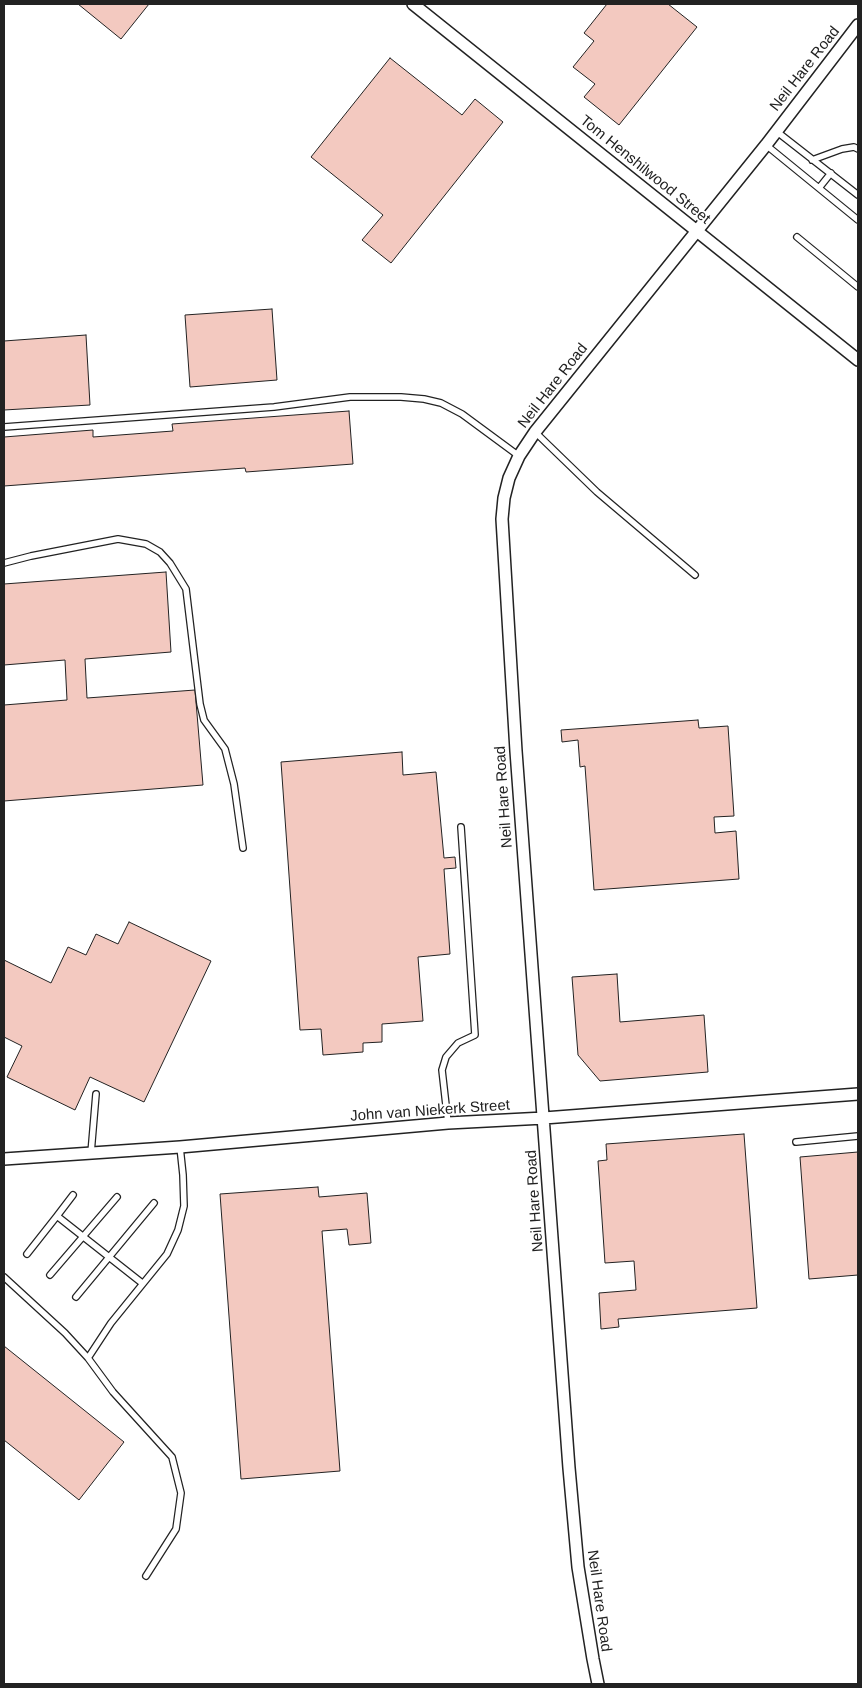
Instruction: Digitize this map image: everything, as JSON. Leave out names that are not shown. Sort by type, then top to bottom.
[{"type":"street","name":"Tom Henshilwood Street","points":[[413,4],[858,360]]},
{"type":"street","name":"Neil Hare Road","points":[[598,1684],[592,1659],[578,1567],[569,1468],[517,760],[502,518],[504,498],[509,478],[519,456],[535,432],[766,144],[858,25]]},
{"type":"street","name":"John van Niekerk Street","points":[[4,1158],[180,1147],[448,1123],[544,1118],[858,1094]]},
{"type":"lane","points":[[776,131],[858,195]]},
{"type":"lane","points":[[766,144],[858,219]]},
{"type":"lane","points":[[812,160],[842,149],[854,147],[858,149]]},
{"type":"lane","points":[[819,188],[831,173]]},
{"type":"lane","points":[[797,237],[858,287]]},
{"type":"lane","points":[[4,427],[274,407],[350,397],[401,397],[441,403],[462,414],[519,456]]},
{"type":"lane","points":[[535,432],[597,492],[695,575]]},
{"type":"lane","points":[[4,563],[118,539],[146,544],[160,552],[170,563],[186,589],[200,704],[204,720],[225,749],[234,784],[243,848]]},
{"type":"lane","points":[[448,1123],[442,1070],[446,1057],[458,1043],[475,1035],[461,827]]},
{"type":"lane","points":[[91,1153],[96,1094]]},
{"type":"lane","points":[[796,1142],[858,1136]]},
{"type":"lane","points":[[88,1358],[142,1283],[167,1254],[178,1230],[184,1206],[180,1147]]},
{"type":"lane","points":[[27,1254],[73,1195]]},
{"type":"lane","points":[[50,1275],[117,1197]]},
{"type":"lane","points":[[76,1297],[154,1203]]},
{"type":"lane","points":[[57,1216],[142,1283]]},
{"type":"lane","points":[[4,1276],[65,1333],[88,1358],[113,1392],[172,1457],[181,1493],[176,1528],[146,1576]]},
{"type":"building","points":[[78,4],[149,4],[121,39]]},
{"type":"building","points":[[607,4],[668,4],[697,27],[619,125],[584,97],[595,84],[573,67],[594,41],[584,33]]},
{"type":"building","points":[[390,58],[462,115],[475,99],[503,122],[391,263],[362,240],[383,215],[311,157]]},
{"type":"building","points":[[272,309],[277,380],[190,387],[185,315]]},
{"type":"building","points":[[86,335],[90,405],[4,410],[4,341]]},
{"type":"building","points":[[349,411],[353,464],[246,472],[245,468],[4,486],[4,437],[93,430],[93,437],[173,431],[172,424]]},
{"type":"building","points":[[166,572],[171,652],[85,659],[87,698],[195,690],[203,785],[4,801],[4,705],[67,700],[65,660],[4,665],[4,584]]},
{"type":"building","points":[[698,720],[699,728],[728,726],[734,816],[714,817],[715,833],[736,831],[739,879],[594,890],[585,766],[580,767],[578,740],[562,742],[561,730]]},
{"type":"building","points":[[402,752],[403,775],[436,772],[444,858],[455,857],[456,868],[444,869],[450,954],[418,957],[423,1021],[382,1024],[382,1042],[363,1043],[363,1052],[323,1055],[321,1029],[300,1030],[281,762]]},
{"type":"building","points":[[129,922],[211,961],[144,1102],[90,1077],[75,1110],[7,1077],[22,1046],[4,1037],[4,960],[51,983],[68,947],[86,955],[96,934],[118,944]]},
{"type":"building","points":[[617,974],[620,1022],[704,1015],[708,1072],[600,1081],[578,1055],[572,977]]},
{"type":"building","points":[[744,1134],[757,1308],[618,1319],[619,1327],[601,1329],[599,1293],[636,1290],[634,1261],[605,1263],[598,1161],[607,1160],[606,1144]]},
{"type":"building","points":[[858,1152],[858,1275],[809,1279],[800,1157]]},
{"type":"building","points":[[318,1187],[319,1197],[367,1193],[371,1243],[349,1245],[347,1229],[322,1231],[340,1471],[241,1479],[220,1194]]},
{"type":"building","points":[[4,1346],[124,1442],[79,1500],[4,1440]]}]
